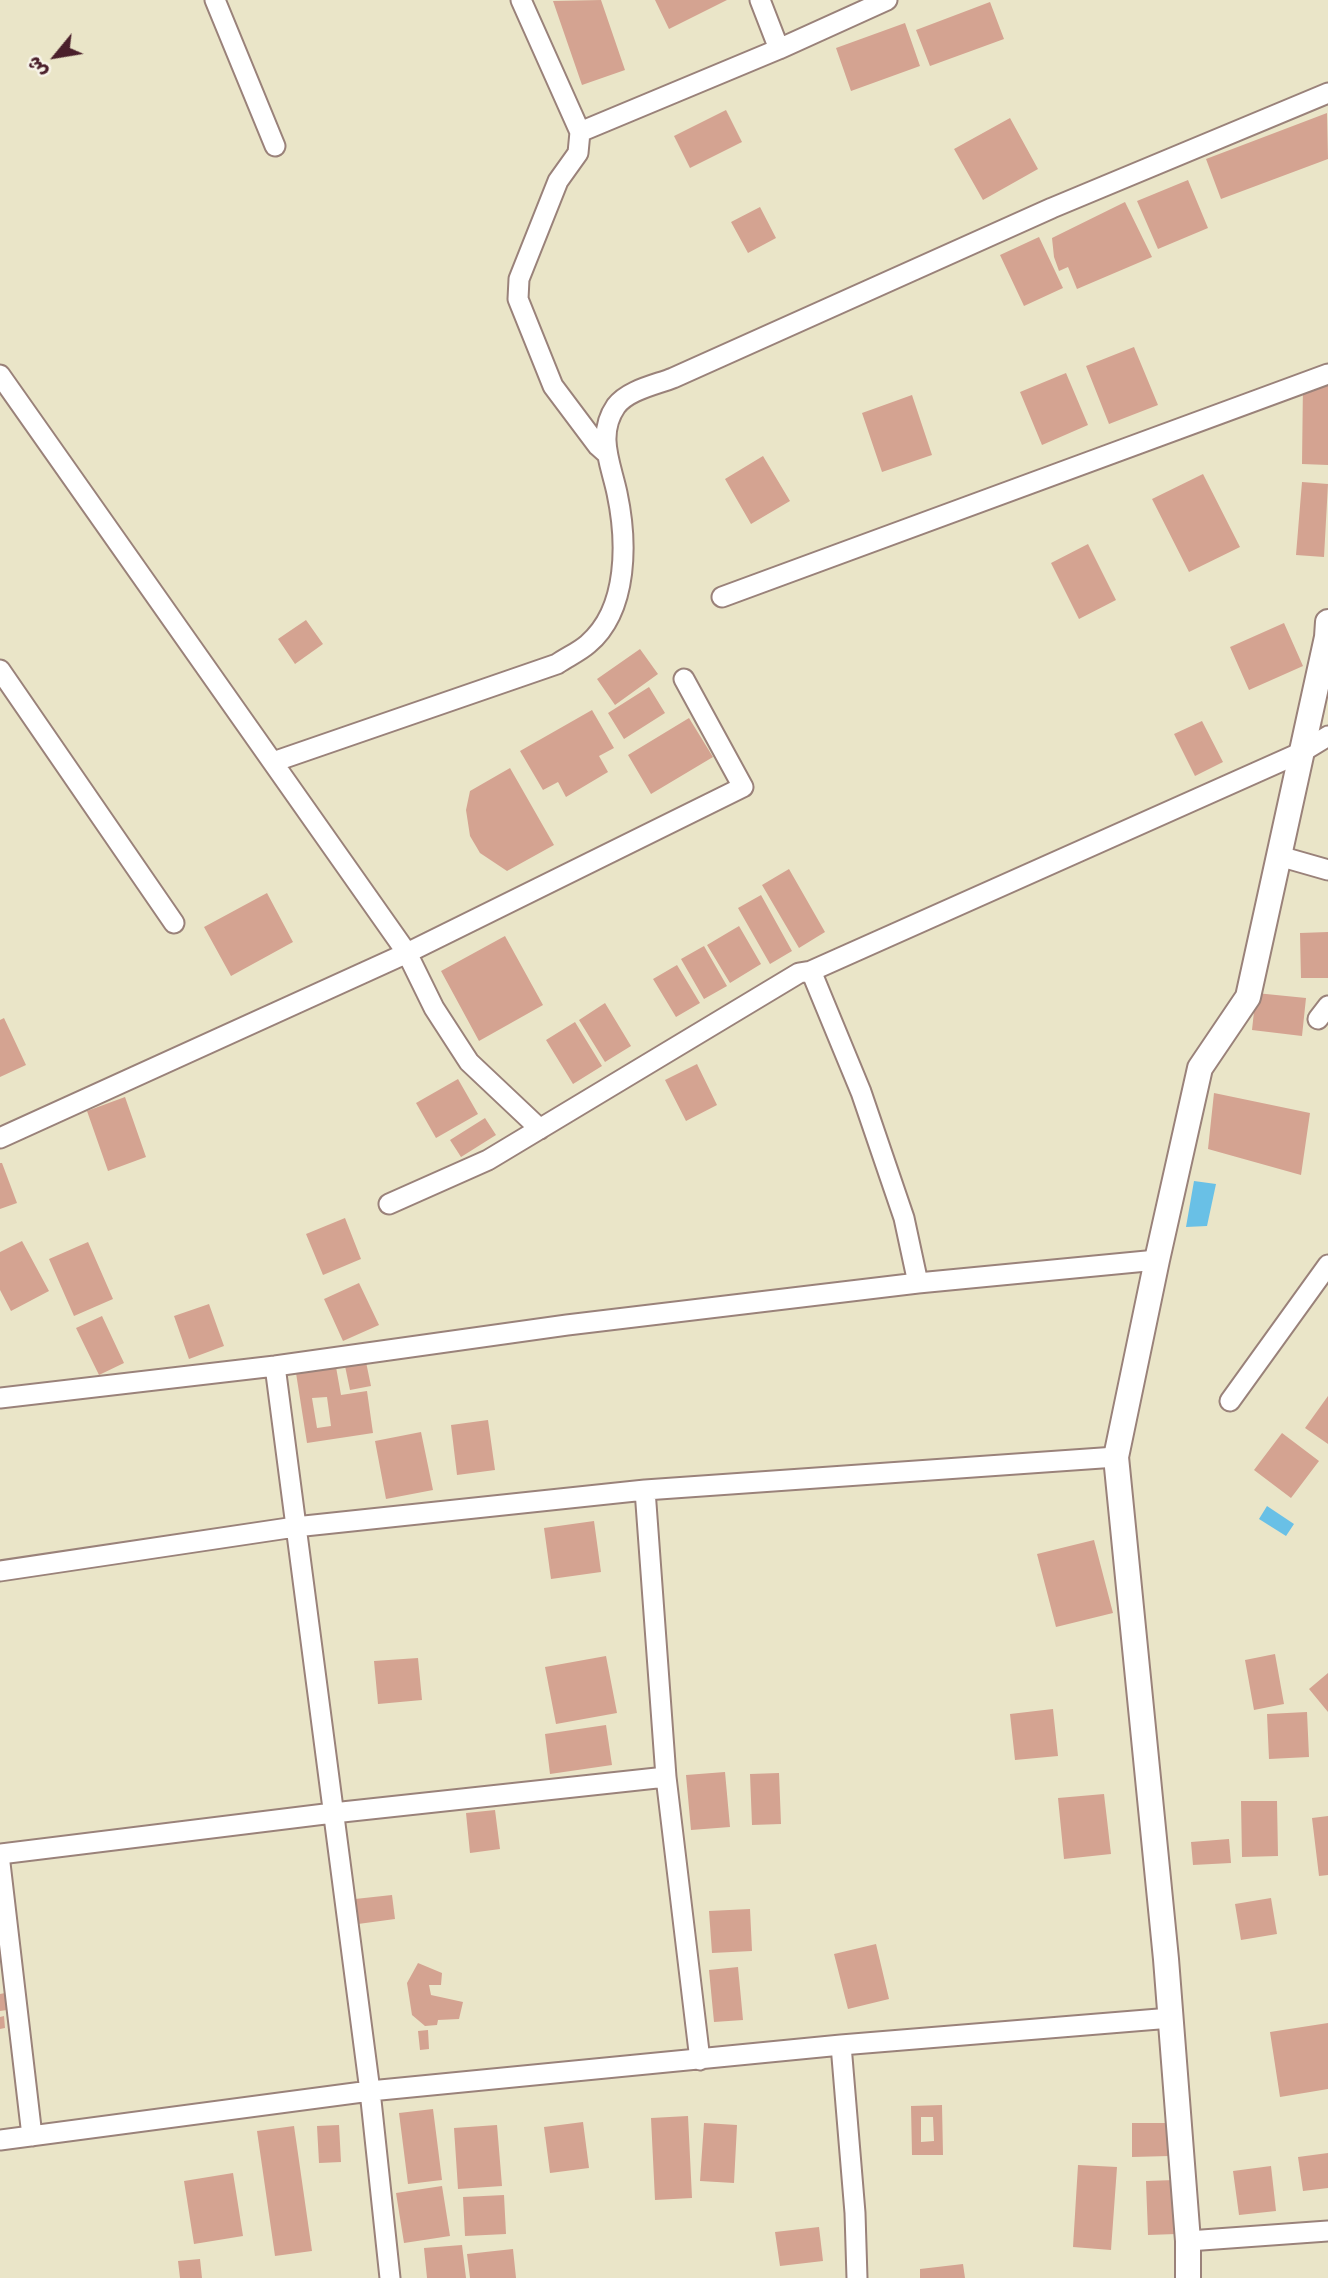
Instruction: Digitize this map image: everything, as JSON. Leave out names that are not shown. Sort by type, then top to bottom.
[{"type":"street","points":[[215,0],[275,146]]},
{"type":"street","points":[[521,0],[580,132],[578,153],[558,181],[520,279],[518,299],[553,386],[607,454]]},
{"type":"street","points":[[760,0],[779,50]]},
{"type":"street","points":[[580,132],[779,50],[887,0]]},
{"type":"street","points":[[273,762],[557,664],[589,643],[606,621],[615,600],[624,550],[617,493],[604,444],[617,405],[635,392],[673,379],[1052,208],[1328,93]]},
{"type":"street","points":[[0,374],[8,402],[273,762],[407,953],[433,1008],[469,1062],[540,1129]]},
{"type":"street","points":[[722,597],[1328,374]]},
{"type":"street","points":[[1188,2278],[1188,2241],[1171,2018],[1116,1457],[1200,1068],[1248,997],[1327,637],[1328,622]]},
{"type":"street","points":[[0,670],[174,923]]},
{"type":"street","points":[[0,1138],[407,953],[743,787],[684,679]]},
{"type":"street","points":[[389,1203],[488,1160],[799,973],[811,971],[1302,752],[1328,736]]},
{"type":"street","points":[[1279,856],[1328,870]]},
{"type":"street","points":[[811,971],[861,1092],[904,1218],[918,1283]]},
{"type":"street","points":[[0,1398],[275,1366],[567,1325],[918,1283],[1157,1259]]},
{"type":"street","points":[[1230,1401],[1328,1265]]},
{"type":"street","points":[[275,1366],[370,2091],[390,2278]]},
{"type":"street","points":[[0,1571],[295,1527],[645,1490],[1116,1457]]},
{"type":"street","points":[[645,1490],[666,1777],[700,2060]]},
{"type":"street","points":[[0,1854],[333,1813],[666,1777]]},
{"type":"street","points":[[0,1863],[32,2136]]},
{"type":"street","points":[[0,2140],[370,2091],[841,2045],[1171,2018]]},
{"type":"street","points":[[841,2045],[858,2278]]},
{"type":"street","points":[[1188,2241],[1328,2231]]},
{"type":"water","points":[[1194,1181],[1216,1184],[1207,1226],[1186,1227]]},
{"type":"water","points":[[1267,1506],[1294,1524],[1286,1536],[1259,1519]]},
{"type":"building","points":[[601,0],[625,70],[582,85],[553,1]]},
{"type":"building","points":[[655,0],[727,0],[669,29]]},
{"type":"building","points":[[990,2],[1004,39],[930,66],[916,30]]},
{"type":"building","points":[[905,23],[920,66],[851,91],[836,48]]},
{"type":"building","points":[[726,110],[742,142],[690,168],[674,136]]},
{"type":"building","points":[[1327,113],[1328,159],[1221,199],[1206,159]]},
{"type":"building","points":[[1010,118],[1038,169],[983,200],[954,149]]},
{"type":"building","points":[[1188,180],[1208,228],[1158,249],[1137,201]]},
{"type":"building","points":[[1125,202],[1152,257],[1077,289],[1068,267],[1059,271],[1052,238]]},
{"type":"building","points":[[760,207],[776,238],[748,253],[731,222]]},
{"type":"building","points":[[1039,237],[1063,288],[1024,306],[1000,255]]},
{"type":"building","points":[[1134,347],[1158,405],[1109,424],[1086,366]]},
{"type":"building","points":[[1066,373],[1088,425],[1042,445],[1020,392]]},
{"type":"building","points":[[1303,383],[1328,383],[1328,465],[1302,464]]},
{"type":"building","points":[[912,395],[932,455],[882,472],[862,413]]},
{"type":"building","points":[[763,456],[790,501],[751,524],[725,479]]},
{"type":"building","points":[[1203,474],[1240,547],[1189,572],[1152,499]]},
{"type":"building","points":[[1302,482],[1328,484],[1324,557],[1296,555]]},
{"type":"building","points":[[1088,544],[1116,600],[1079,619],[1051,563]]},
{"type":"building","points":[[306,620],[323,644],[295,664],[278,639]]},
{"type":"building","points":[[1284,623],[1303,666],[1249,690],[1230,647]]},
{"type":"building","points":[[640,649],[658,674],[615,705],[597,679]]},
{"type":"building","points":[[649,687],[665,713],[624,739],[608,713]]},
{"type":"building","points":[[592,710],[614,748],[599,756],[608,772],[566,797],[558,782],[543,790],[520,751]]},
{"type":"building","points":[[689,718],[713,757],[651,794],[628,755]]},
{"type":"building","points":[[1202,721],[1223,762],[1195,776],[1174,734]]},
{"type":"building","points":[[510,768],[554,845],[507,871],[480,853],[470,836],[466,810],[470,791]]},
{"type":"building","points":[[789,869],[825,932],[799,948],[762,885]]},
{"type":"building","points":[[267,893],[293,942],[231,976],[204,927]]},
{"type":"building","points":[[761,895],[792,951],[770,964],[738,908]]},
{"type":"building","points":[[739,926],[761,964],[730,983],[707,945]]},
{"type":"building","points":[[1328,932],[1328,978],[1301,978],[1300,933]]},
{"type":"building","points":[[505,936],[543,1005],[479,1041],[441,971]]},
{"type":"building","points":[[704,946],[727,986],[704,999],[681,959]]},
{"type":"building","points":[[677,965],[700,1003],[676,1017],[653,979]]},
{"type":"building","points":[[1256,993],[1306,998],[1302,1036],[1252,1030]]},
{"type":"building","points":[[605,1003],[631,1046],[605,1062],[579,1020]]},
{"type":"building","points":[[4,1018],[26,1065],[0,1077],[0,1020]]},
{"type":"building","points":[[575,1022],[602,1066],[573,1084],[546,1040]]},
{"type":"building","points":[[697,1064],[717,1105],[686,1121],[665,1080]]},
{"type":"building","points":[[458,1079],[478,1114],[436,1138],[416,1103]]},
{"type":"building","points":[[1214,1093],[1310,1113],[1301,1175],[1208,1149]]},
{"type":"building","points":[[125,1097],[146,1157],[108,1171],[87,1111]]},
{"type":"building","points":[[485,1118],[496,1135],[461,1157],[450,1140]]},
{"type":"building","points":[[0,1163],[17,1203],[0,1209]]},
{"type":"building","points":[[345,1218],[361,1259],[323,1275],[306,1234]]},
{"type":"building","points":[[22,1241],[49,1291],[11,1311],[0,1290],[0,1252]]},
{"type":"building","points":[[88,1242],[113,1299],[74,1316],[49,1259]]},
{"type":"building","points":[[359,1283],[379,1325],[343,1341],[324,1299]]},
{"type":"building","points":[[209,1304],[224,1346],[189,1359],[174,1316]]},
{"type":"building","points":[[102,1316],[124,1363],[99,1375],[76,1328]]},
{"type":"building","points":[[366,1362],[371,1386],[350,1390],[345,1366]]},
{"type":"building","points":[[336,1367],[341,1395],[367,1391],[373,1433],[307,1443],[296,1373]],"holes":[[[327,1397],[331,1426],[317,1428],[312,1398]]]},
{"type":"building","points":[[1328,1396],[1328,1444],[1305,1428]]},
{"type":"building","points":[[488,1420],[495,1470],[457,1475],[451,1425]]},
{"type":"building","points":[[421,1432],[433,1490],[386,1499],[375,1441]]},
{"type":"building","points":[[1282,1433],[1319,1461],[1291,1498],[1254,1470]]},
{"type":"building","points":[[594,1521],[601,1572],[551,1579],[544,1528]]},
{"type":"building","points":[[1094,1540],[1113,1613],[1056,1627],[1037,1554]]},
{"type":"building","points":[[1275,1654],[1284,1704],[1254,1710],[1245,1660]]},
{"type":"building","points":[[606,1656],[617,1713],[556,1724],[545,1667]]},
{"type":"building","points":[[418,1658],[422,1700],[378,1704],[374,1661]]},
{"type":"building","points":[[1328,1673],[1328,1712],[1309,1689]]},
{"type":"building","points":[[1053,1709],[1058,1756],[1015,1760],[1010,1714]]},
{"type":"building","points":[[1307,1712],[1309,1757],[1269,1759],[1267,1714]]},
{"type":"building","points":[[606,1725],[612,1765],[550,1774],[545,1734]]},
{"type":"building","points":[[725,1772],[730,1827],[691,1830],[686,1775]]},
{"type":"building","points":[[779,1773],[781,1824],[752,1825],[750,1774]]},
{"type":"building","points":[[1104,1794],[1111,1854],[1064,1859],[1058,1798]]},
{"type":"building","points":[[1241,1801],[1277,1801],[1278,1856],[1242,1857]]},
{"type":"building","points":[[495,1810],[500,1849],[470,1853],[466,1813]]},
{"type":"building","points":[[1328,1816],[1328,1875],[1319,1876],[1312,1818]]},
{"type":"building","points":[[1229,1839],[1231,1863],[1193,1865],[1191,1842]]},
{"type":"building","points":[[392,1895],[395,1919],[358,1924],[355,1899]]},
{"type":"building","points":[[1271,1898],[1277,1934],[1241,1940],[1235,1904]]},
{"type":"building","points":[[750,1909],[752,1951],[712,1953],[709,1911]]},
{"type":"building","points":[[876,1944],[889,1999],[848,2009],[834,1954]]},
{"type":"building","points":[[418,1963],[442,1973],[441,1985],[429,1985],[431,1995],[463,2002],[459,2019],[438,2020],[437,2025],[425,2026],[412,2015],[407,1983]]},
{"type":"building","points":[[738,1967],[743,2020],[714,2022],[709,1970]]},
{"type":"building","points":[[5,1993],[7,2010],[0,2011],[0,1994]]},
{"type":"building","points":[[4,2016],[5,2028],[0,2029],[0,2017]]},
{"type":"building","points":[[1328,2023],[1328,2089],[1280,2097],[1270,2032]]},
{"type":"building","points":[[428,2030],[429,2049],[420,2050],[418,2031]]},
{"type":"building","points":[[942,2105],[943,2155],[912,2155],[911,2106]],"holes":[[[921,2117],[933,2117],[934,2141],[921,2142]]]},
{"type":"building","points":[[433,2109],[442,2180],[408,2184],[399,2113]]},
{"type":"building","points":[[688,2116],[692,2198],[655,2200],[651,2118]]},
{"type":"building","points":[[583,2122],[589,2168],[550,2173],[544,2127]]},
{"type":"building","points":[[704,2123],[737,2125],[734,2183],[700,2181]]},
{"type":"building","points":[[1132,2123],[1168,2123],[1169,2156],[1132,2157]]},
{"type":"building","points":[[339,2125],[341,2162],[319,2163],[317,2126]]},
{"type":"building","points":[[497,2125],[502,2186],[458,2189],[454,2128]]},
{"type":"building","points":[[294,2126],[312,2251],[275,2256],[257,2131]]},
{"type":"building","points":[[1328,2153],[1328,2188],[1303,2191],[1298,2157]]},
{"type":"building","points":[[1078,2165],[1117,2167],[1111,2250],[1073,2247]]},
{"type":"building","points":[[1271,2166],[1276,2211],[1239,2215],[1233,2171]]},
{"type":"building","points":[[233,2173],[243,2236],[194,2244],[184,2181]]},
{"type":"building","points":[[1175,2180],[1176,2234],[1148,2235],[1146,2181]]},
{"type":"building","points":[[442,2186],[450,2236],[404,2243],[396,2193]]},
{"type":"building","points":[[504,2195],[506,2234],[465,2236],[463,2197]]},
{"type":"building","points":[[819,2227],[823,2261],[780,2266],[775,2232]]},
{"type":"building","points":[[462,2245],[466,2278],[427,2278],[424,2248]]},
{"type":"building","points":[[513,2249],[516,2278],[470,2278],[467,2254]]},
{"type":"building","points":[[200,2259],[202,2278],[180,2278],[178,2261]]},
{"type":"building","points":[[963,2264],[965,2278],[920,2278],[920,2269]]}]
